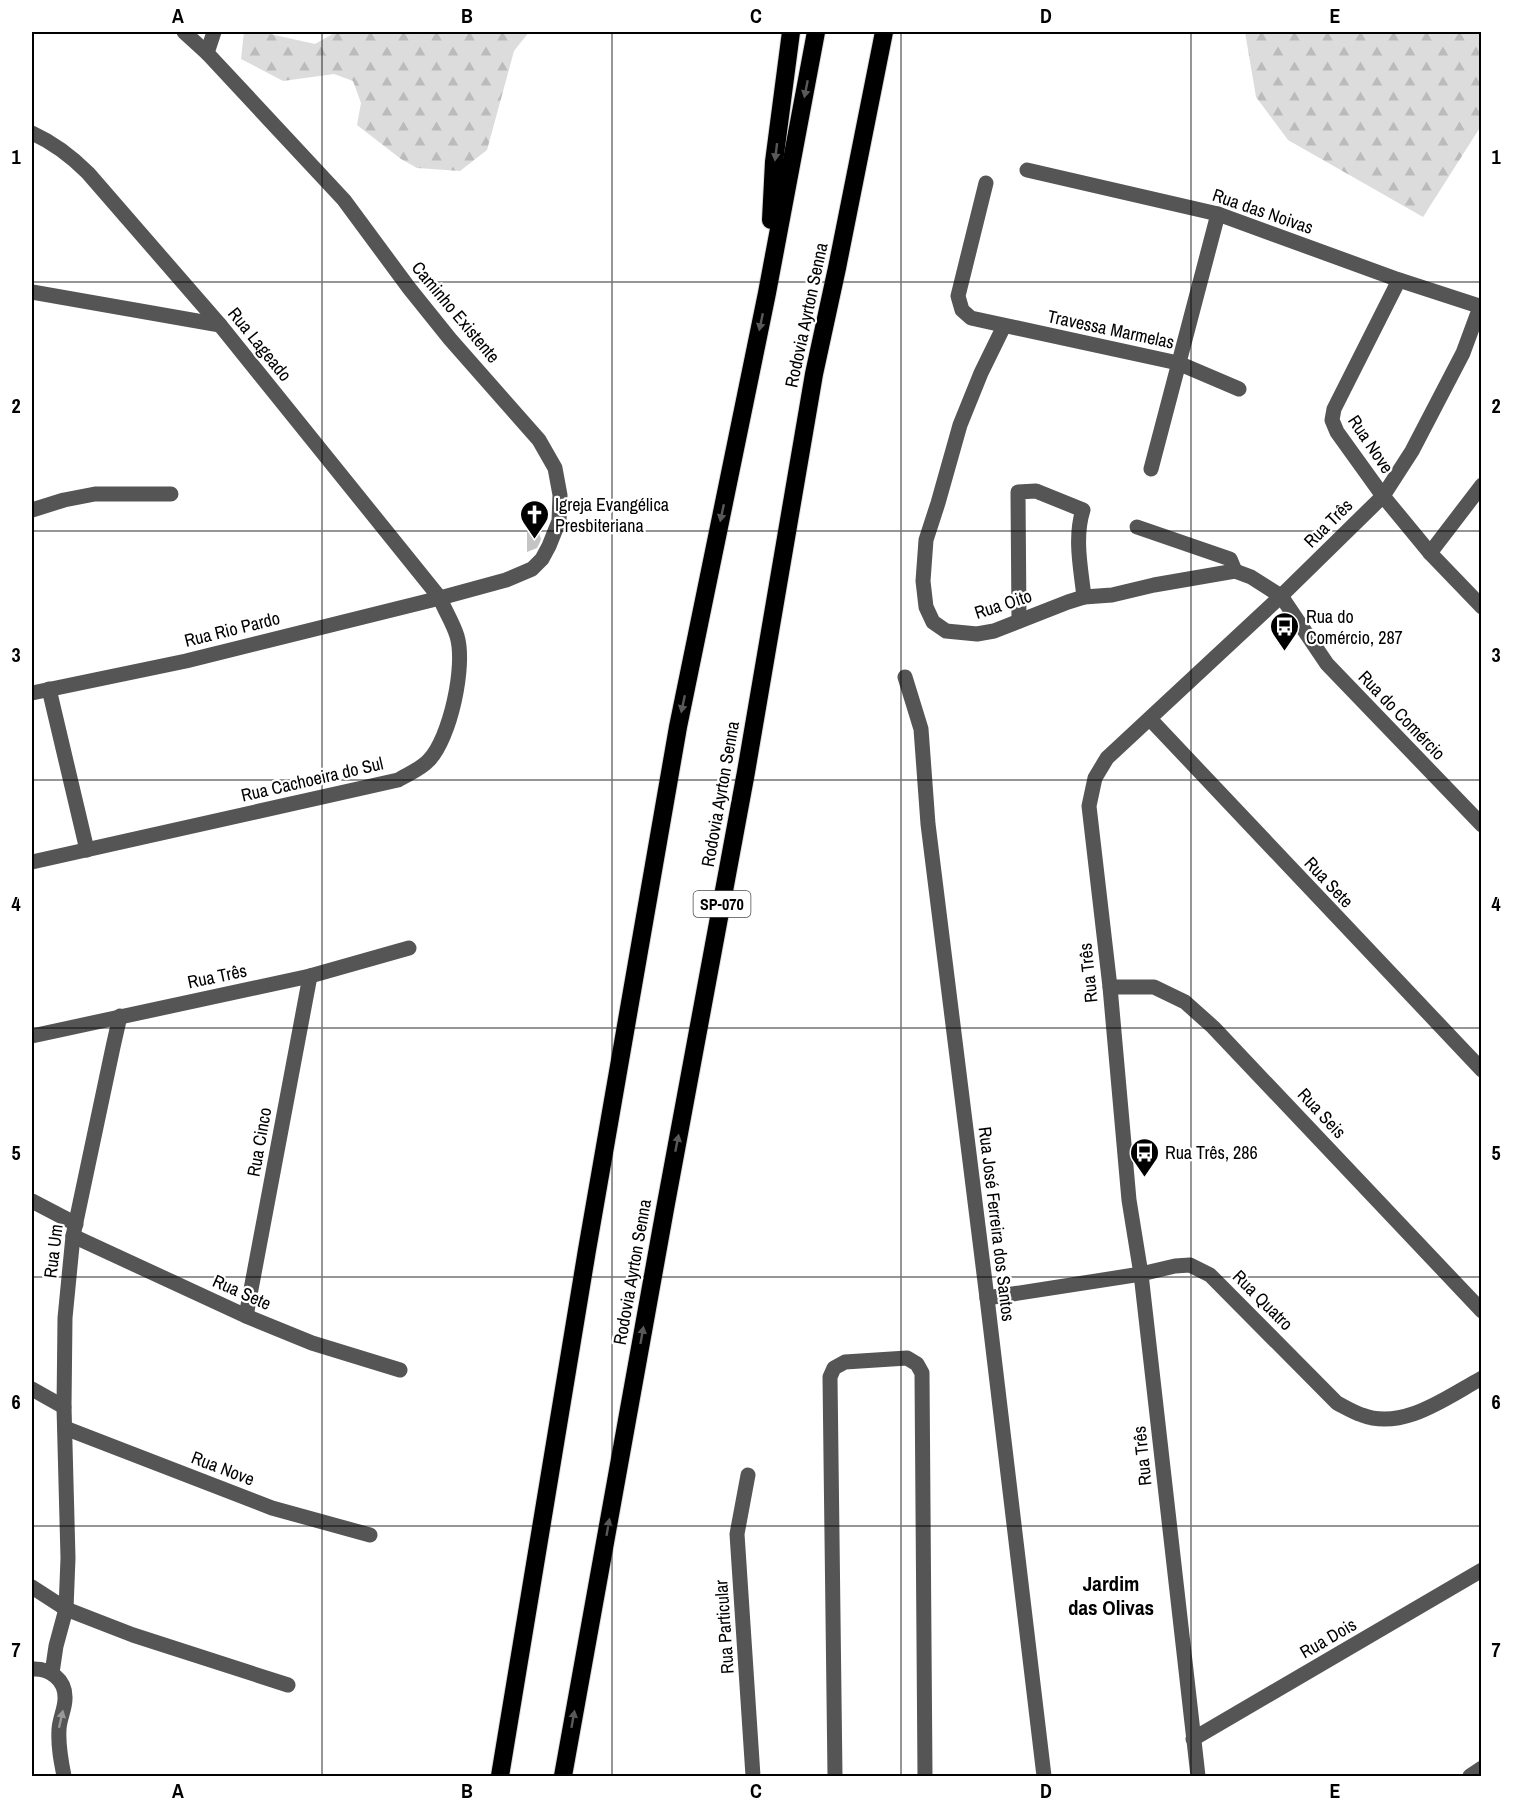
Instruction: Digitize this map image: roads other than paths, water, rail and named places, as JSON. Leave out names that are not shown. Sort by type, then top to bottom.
[{"type":"highway","points":[[767,293],[774,162],[791,32]]},
{"type":"highway","points":[[500,1776],[587,1250],[678,727],[767,293],[816,32]]},
{"type":"highway","name":"Rodovia Ayrton Senna","points":[[563,1776],[746,772],[814,374],[884,32]]},
{"type":"street","name":"Caminho Existente","points":[[184,32],[207,53],[344,200],[423,305],[539,440],[555,468],[560,495],[559,521],[542,559],[532,569],[506,580],[440,598]]},
{"type":"street","points":[[207,53],[214,32]]},
{"type":"street","name":"Rua Lageado","points":[[32,133],[49,140],[63,150],[88,173],[220,325],[440,598]]},
{"type":"street","name":"Rua das Noivas","points":[[1027,170],[1218,214],[1399,280],[1481,307]]},
{"type":"street","name":"Travessa Marmelas","points":[[986,183],[958,296],[962,310],[971,318],[1178,363],[1239,389]]},
{"type":"street","points":[[1151,469],[1218,214]]},
{"type":"street","name":"Rua Nove","points":[[1399,280],[1334,409],[1332,420],[1337,432],[1383,496],[1430,554],[1482,607]]},
{"type":"street","points":[[32,292],[220,325]]},
{"type":"street","name":"Rua Três","points":[[1198,1776],[1141,1274],[1129,1200],[1110,987],[1089,806],[1095,778],[1107,758],[1281,596],[1383,496],[1412,451],[1462,353],[1481,307]]},
{"type":"street","name":"Rua Oito","points":[[1004,326],[960,424],[926,540],[923,581],[926,607],[933,622],[946,631],[977,634],[994,631],[1084,597],[1112,595],[1235,571]]},
{"type":"street","points":[[1430,554],[1482,485]]},
{"type":"street","points":[[1019,621],[1018,492],[1036,491],[1083,510],[1078,524],[1078,538],[1084,597]]},
{"type":"street","points":[[32,510],[64,500],[95,494],[171,494]]},
{"type":"street","points":[[1137,527],[1230,558],[1235,571],[1251,577],[1281,596]]},
{"type":"street","name":"Rua do Comércio","points":[[1281,596],[1327,664],[1482,825]]},
{"type":"street","name":"Rua Rio Pardo","points":[[32,693],[186,661],[440,598]]},
{"type":"street","name":"Rua Cachoeira do Sul","points":[[32,862],[398,780],[428,762],[435,753],[451,714],[459,676],[458,637],[440,598]]},
{"type":"street","name":"Rua José Ferreira dos Santos","points":[[905,677],[921,729],[929,836],[1044,1776]]},
{"type":"street","points":[[49,689],[87,850]]},
{"type":"street","name":"Rua Sete","points":[[1150,719],[1482,1070]]},
{"type":"street","name":"Rua Três","points":[[32,1036],[310,976],[409,948]]},
{"type":"street","name":"Rua Cinco","points":[[246,1316],[310,976]]},
{"type":"street","name":"Rua Seis","points":[[1110,987],[1154,987],[1185,1002],[1213,1027],[1482,1311]]},
{"type":"street","name":"Rua Um","points":[[52,1673],[66,1608],[68,1558],[64,1407],[65,1318],[74,1230],[120,1017]]},
{"type":"street","points":[[32,1201],[74,1230]]},
{"type":"street","name":"Rua Sete","points":[[74,1230],[246,1316],[312,1342],[400,1371]]},
{"type":"street","name":"Rua Quatro","points":[[987,1298],[1190,1265],[1210,1275],[1337,1403],[1363,1416],[1398,1419],[1419,1412],[1482,1378]]},
{"type":"street","points":[[835,1776],[830,1377],[834,1368],[845,1362],[907,1358],[917,1364],[922,1373],[925,1776]]},
{"type":"street","points":[[32,1389],[64,1407]]},
{"type":"street","name":"Rua Nove","points":[[65,1428],[272,1508],[370,1535]]},
{"type":"street","name":"Rua Particular","points":[[748,1475],[737,1534],[753,1776]]},
{"type":"street","name":"Rua Dois","points":[[1193,1739],[1482,1570]]},
{"type":"street","points":[[32,1587],[66,1608],[133,1635],[288,1685]]},
{"type":"street","points":[[32,1669],[43,1669],[52,1673],[64,1688],[66,1697],[59,1727],[59,1752],[64,1776]]},
{"type":"street","points":[[1470,1776],[1482,1768]]},
{"type":"place","name":"Igreja Evangélica Presbiteriana","points":[[534,540]]},
{"type":"place","name":"Rua do Comércio, 287","points":[[1285,652]]},
{"type":"place","name":"Rua Três, 286","points":[[1144,1178]]},
{"type":"district","name":"Jardim das Olivas","points":[[1111,1595]]}]
